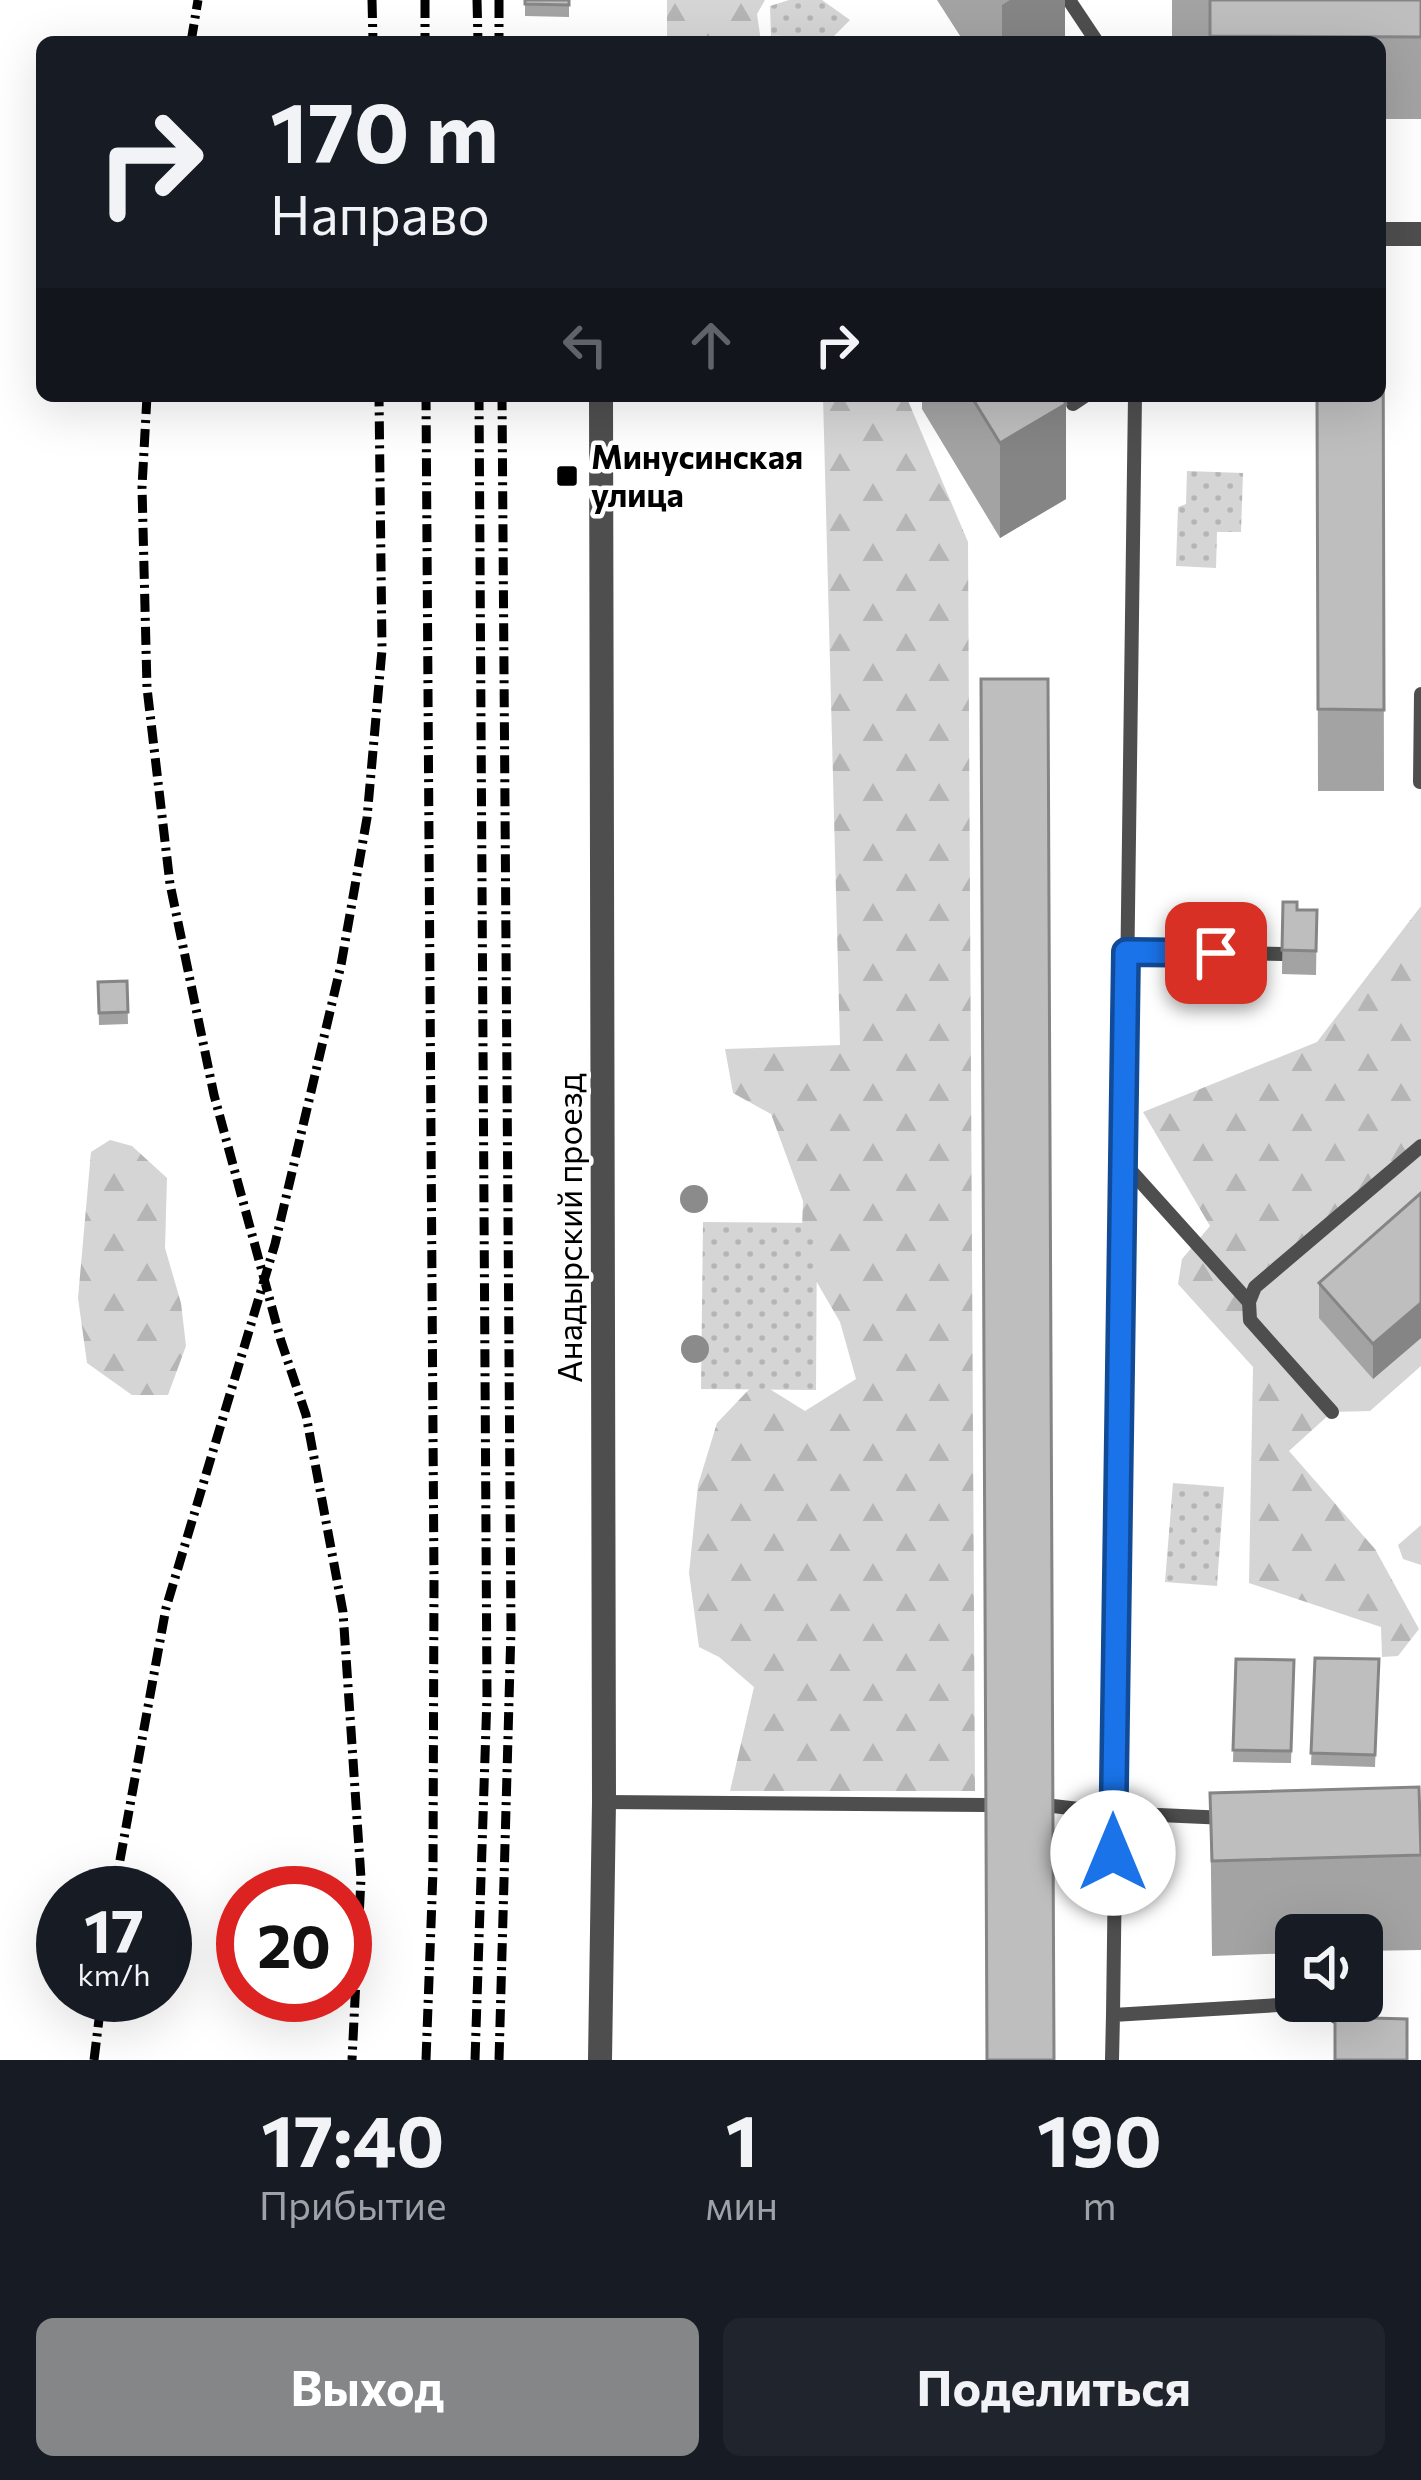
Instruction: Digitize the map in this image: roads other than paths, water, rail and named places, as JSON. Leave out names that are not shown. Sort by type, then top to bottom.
[{"type":"street","points":[[1386,234],[1421,234]]},
{"type":"street","name":"Анадырский проезд","points":[[600,2060],[604,1802],[602,402]]},
{"type":"lane","points":[[1069,0],[1093,36]]},
{"type":"lane","points":[[1112,2060],[1135,402]]},
{"type":"lane","points":[[1420,782],[1421,694]]},
{"type":"lane","points":[[1126,952],[1282,954]]},
{"type":"lane","points":[[1332,1412],[1250,1320],[1249,1302],[1255,1287],[1421,1146]]},
{"type":"lane","points":[[1122,1161],[1249,1302]]},
{"type":"lane","points":[[604,1802],[986,1805]]},
{"type":"lane","points":[[1053,1806],[1253,1819]]},
{"type":"lane","points":[[1113,2015],[1313,2003],[1370,2037]]},
{"type":"railway","points":[[192,36],[198,0]]},
{"type":"railway","points":[[372,0],[373,36]]},
{"type":"railway","points":[[425,0],[425,36]]},
{"type":"railway","points":[[477,0],[478,36]]},
{"type":"railway","points":[[499,0],[499,36]]},
{"type":"railway","points":[[147,402],[142,487],[147,688],[170,884],[214,1095],[306,1415],[343,1612],[361,1878],[352,2060]]},
{"type":"railway","points":[[119,1866],[166,1608],[275,1244],[341,965],[367,818],[382,650],[379,402]]},
{"type":"railway","points":[[426,402],[434,1580],[433,1871],[426,2060]]},
{"type":"railway","points":[[475,2060],[487,1696],[479,402]]},
{"type":"railway","points":[[499,2060],[511,1629],[502,402]]},
{"type":"railway","points":[[94,2060],[99,2022]]},
{"type":"place","name":"Минусинская улица","points":[[567,476]]}]
